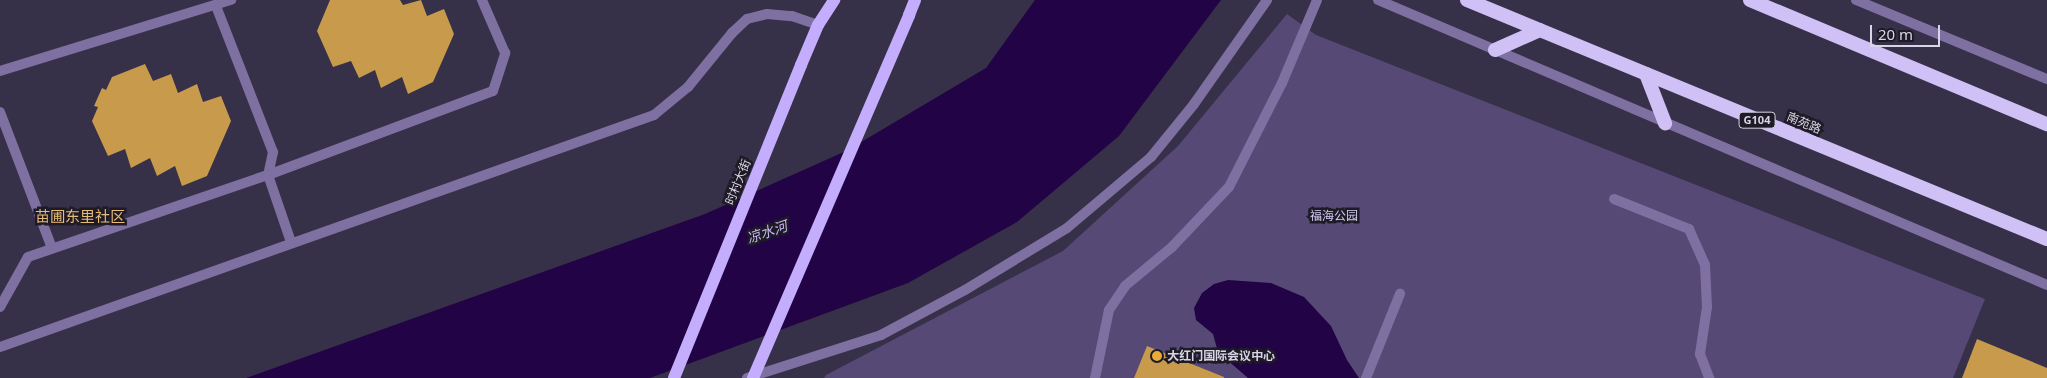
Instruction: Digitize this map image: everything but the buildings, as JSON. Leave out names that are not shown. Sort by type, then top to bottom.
[{"type":"highway","name":"南苑路","points":[[1467,0],[2047,239]]},
{"type":"highway","points":[[1750,0],[2047,124]]},
{"type":"highway","points":[[1495,50],[1540,30]]},
{"type":"highway","points":[[1646,74],[1665,123]]},
{"type":"main road","name":"时村大街","points":[[674,378],[801,65],[818,25],[834,0]]},
{"type":"main road","points":[[753,378],[915,0]]},
{"type":"street","points":[[0,71],[231,0]]},
{"type":"street","points":[[0,307],[28,257],[268,175],[494,91],[505,53],[482,0]]},
{"type":"street","points":[[747,378],[881,335],[965,290],[1067,228],[1151,157],[1194,104],[1267,0]]},
{"type":"street","points":[[1095,378],[1109,310],[1125,286],[1172,247],[1214,206],[1229,187],[1282,83],[1317,0]]},
{"type":"street","points":[[1378,0],[2047,284]]},
{"type":"street","points":[[1856,0],[2047,79]]},
{"type":"street","points":[[216,6],[274,152],[268,175],[291,242]]},
{"type":"street","points":[[0,347],[291,242],[605,134],[654,115],[688,87],[732,33],[748,19],[767,14],[792,16],[818,25]]},
{"type":"street","points":[[0,112],[52,248]]},
{"type":"street","points":[[1614,199],[1689,229],[1705,265],[1707,307],[1700,354],[1709,378]]},
{"type":"street","points":[[1368,373],[1400,294]]},
{"type":"green space","name":"福海公园","points":[[1287,14],[1316,35],[1985,299],[1953,378],[824,378],[826,375],[1063,251],[1178,146]]},
{"type":"water","name":"凉水河","points":[[1035,0],[1221,0],[1119,136],[1017,222],[908,283],[650,378],[246,378],[705,214],[846,151],[986,68]]},
{"type":"water","points":[[1228,280],[1271,283],[1304,297],[1331,326],[1347,360],[1359,378],[1248,378],[1218,352],[1213,334],[1196,320],[1194,308],[1202,293],[1214,284]]},
{"type":"place","name":"大红门国际会议中心","points":[[1157,356]]},
{"type":"district","name":"苗圃东里社区","points":[[80,217]]}]
